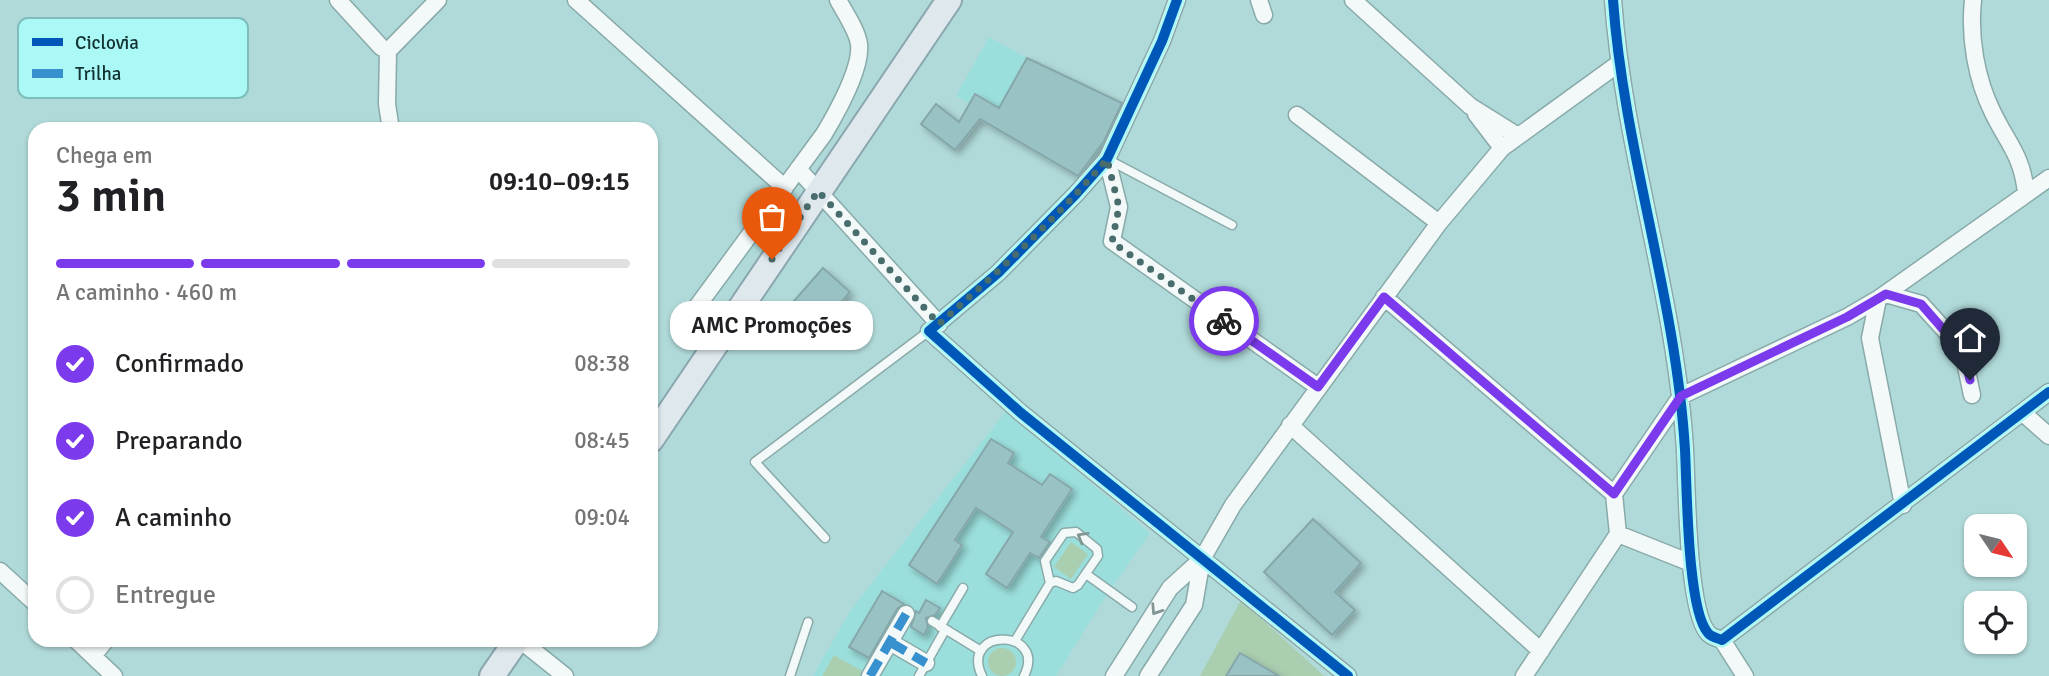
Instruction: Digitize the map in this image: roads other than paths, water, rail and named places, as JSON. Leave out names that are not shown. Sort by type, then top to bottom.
[{"type":"main road","points":[[658,430],[948,0]]},
{"type":"main road","points":[[492,676],[513,647]]},
{"type":"street","points":[[338,0],[388,51]]},
{"type":"street","points":[[390,122],[387,104],[388,51],[438,0]]},
{"type":"street","points":[[576,0],[785,188]]},
{"type":"street","points":[[693,312],[838,111],[859,57],[859,42],[838,0]]},
{"type":"street","points":[[934,328],[998,273],[1107,159],[1162,41],[1177,0]]},
{"type":"street","points":[[1353,0],[1470,106],[1518,136]]},
{"type":"street","points":[[1613,0],[1618,64],[1681,396],[1691,562],[1701,622],[1709,635],[1722,640],[1745,676]]},
{"type":"street","points":[[1973,0],[1971,23],[1978,72],[1993,113],[2015,148],[2024,169],[2026,192]]},
{"type":"street","points":[[1114,676],[1170,588],[1202,559],[1233,505],[1439,223],[1502,148],[1618,64]]},
{"type":"street","points":[[1470,106],[1502,148]]},
{"type":"street","points":[[1297,115],[1439,223]]},
{"type":"street","points":[[1107,159],[1119,207],[1112,242],[1318,387]]},
{"type":"street","points":[[798,169],[934,328],[1021,413],[1349,676]]},
{"type":"street","points":[[1524,676],[1618,534],[1614,494],[1681,396],[1847,317],[1920,271],[2049,178]]},
{"type":"street","points":[[1920,271],[1921,304]]},
{"type":"street","points":[[1882,296],[1921,304],[1963,352],[1972,395]]},
{"type":"street","points":[[1882,296],[1870,338],[1903,505]]},
{"type":"street","points":[[1384,297],[1614,494]]},
{"type":"street","points":[[1847,317],[1870,338]]},
{"type":"street","points":[[1722,640],[2049,393]]},
{"type":"street","points":[[2023,413],[2049,436]]},
{"type":"street","points":[[1290,425],[1541,651]]},
{"type":"street","points":[[1618,534],[1691,562]]},
{"type":"street","points":[[1148,676],[1194,605],[1202,559]]},
{"type":"street","points":[[0,571],[28,597]]},
{"type":"street","points":[[870,676],[906,614]]},
{"type":"street","points":[[890,642],[923,669]]},
{"type":"street","points":[[83,647],[114,676]]},
{"type":"street","points":[[93,656],[100,647]]},
{"type":"street","points":[[527,647],[565,676]]},
{"type":"lane","points":[[1107,159],[1232,225]]},
{"type":"lane","points":[[825,538],[755,462],[934,328]]},
{"type":"lane","points":[[1015,641],[1049,583],[1045,561],[1064,533],[1070,531],[1097,549],[1098,556],[1073,588],[1056,581],[1049,583]]},
{"type":"lane","points":[[1086,574],[1132,607]]},
{"type":"lane","points":[[923,669],[963,588]]},
{"type":"lane","points":[[932,621],[981,651]]},
{"type":"lane","points":[[790,676],[808,622]]},
{"type":"lane","points":[[982,676],[978,666],[981,651],[995,640],[1015,641],[1026,655],[1028,663],[1024,676]]},
{"type":"place","name":"AMC Promoções","points":[[772,259]]}]
